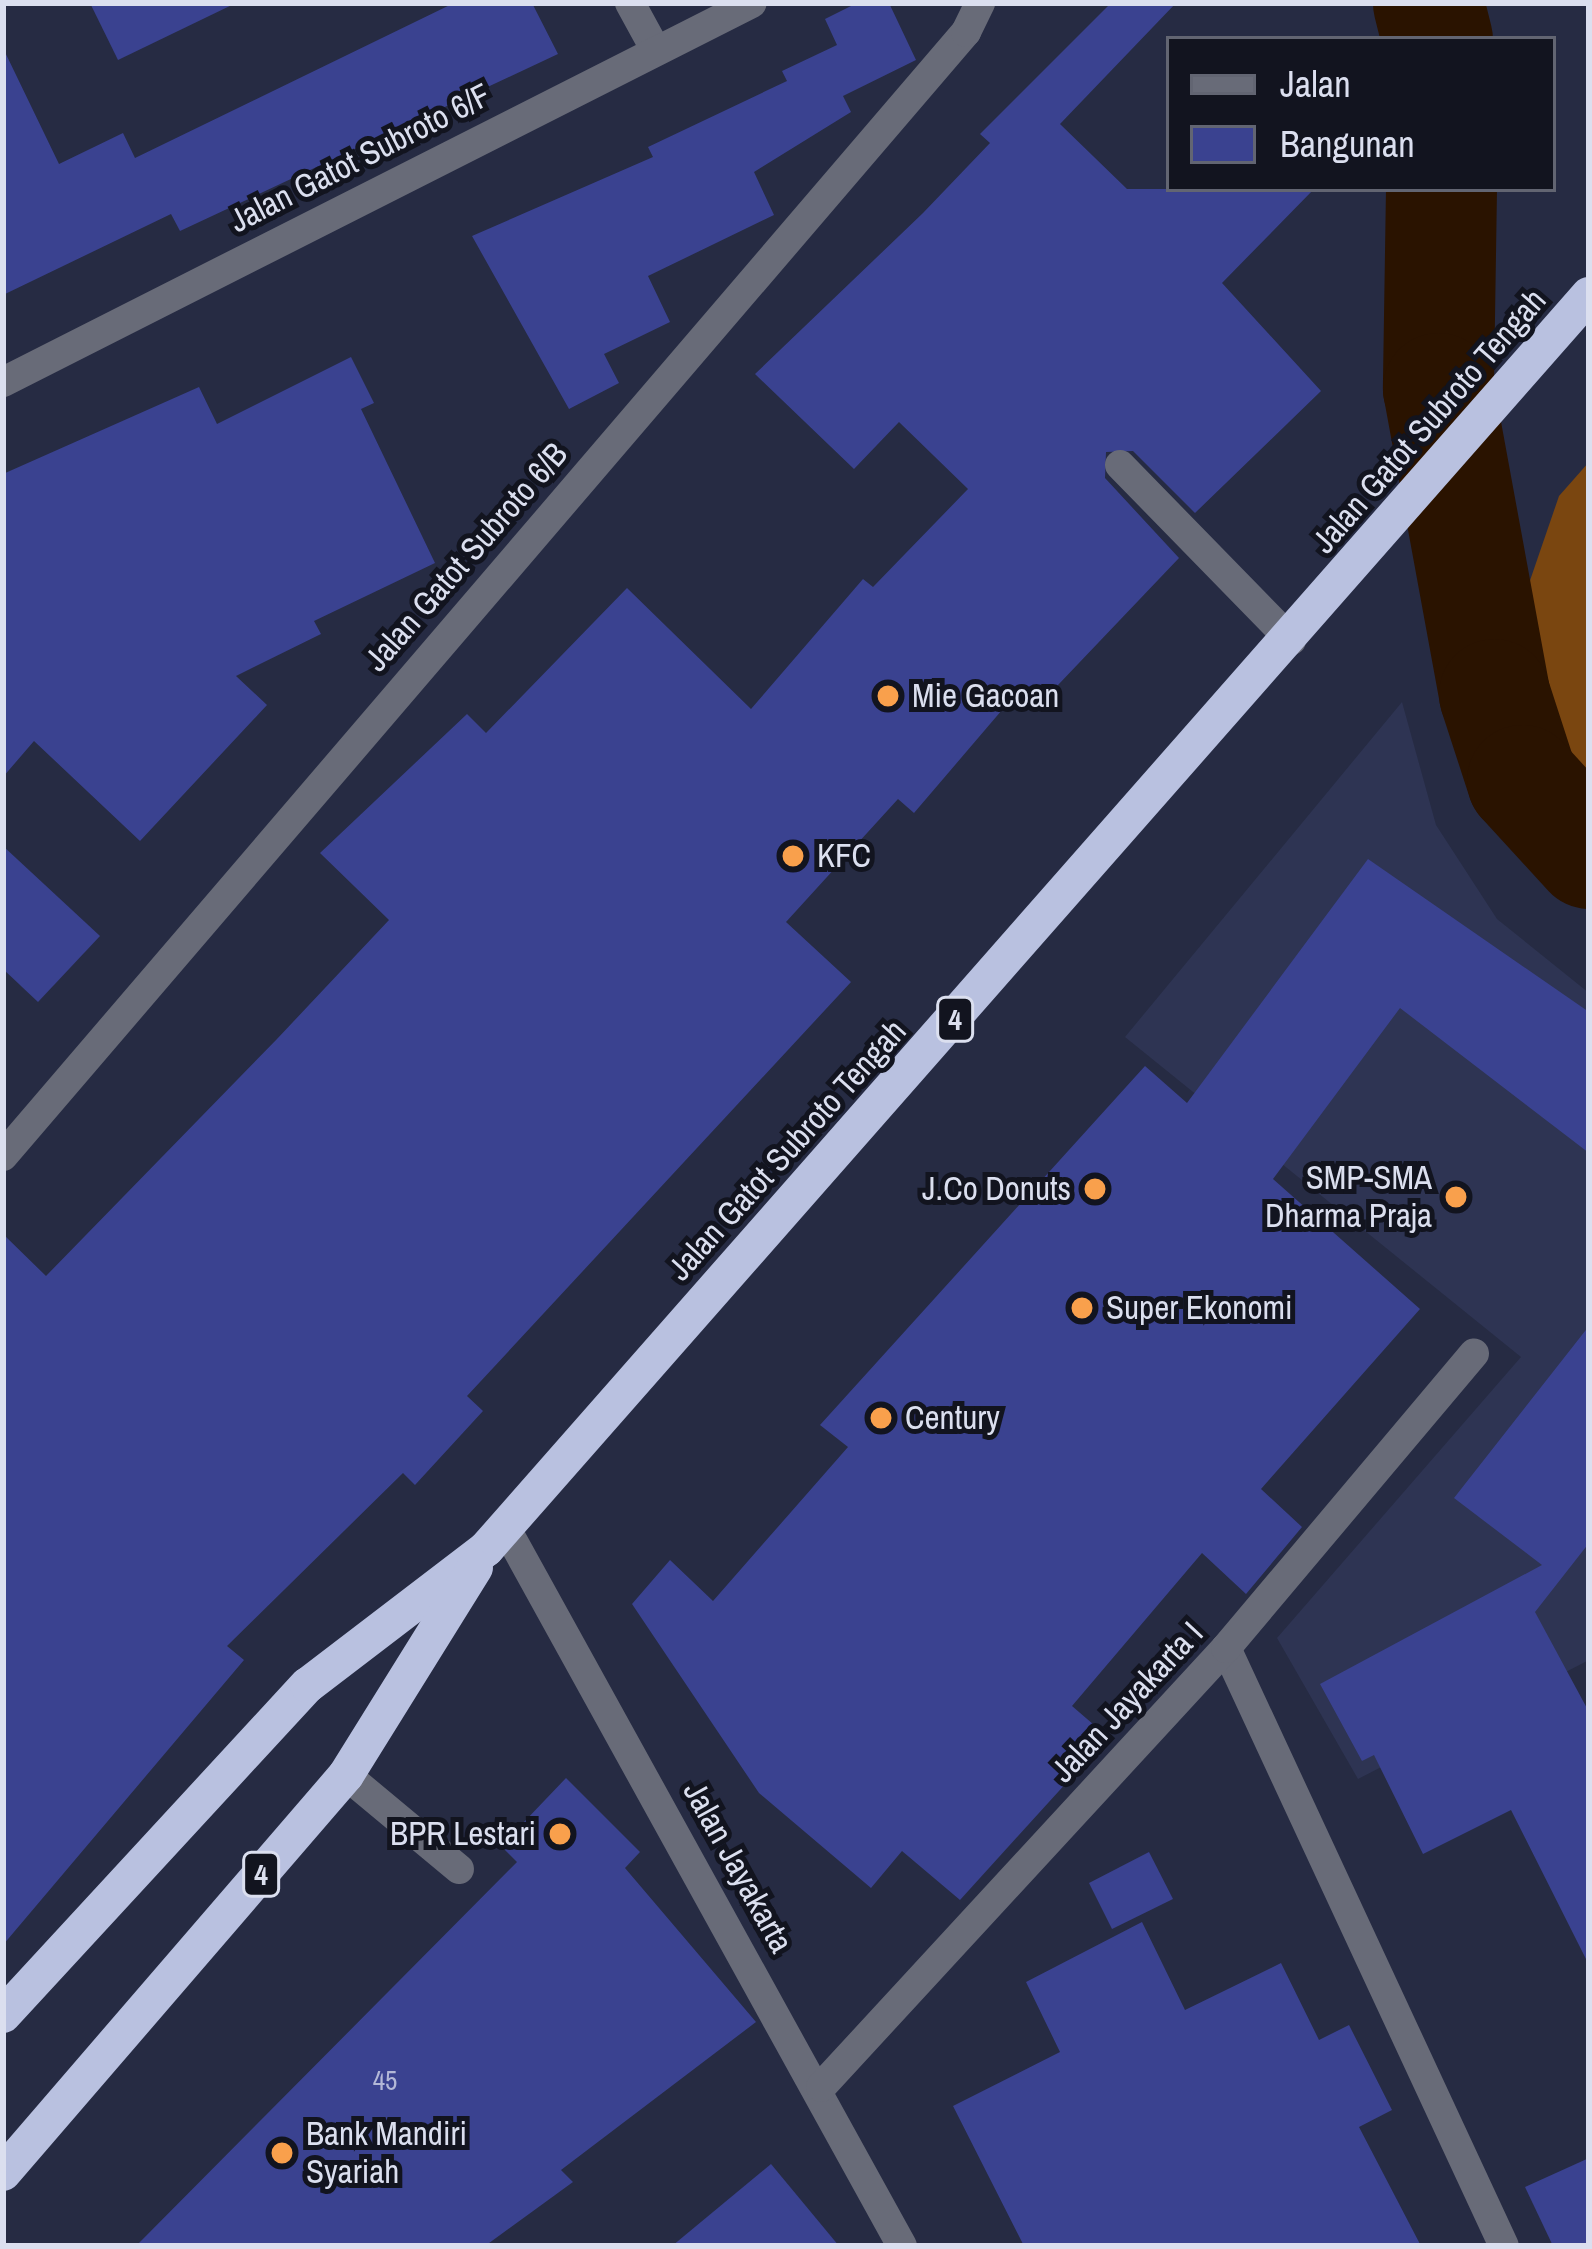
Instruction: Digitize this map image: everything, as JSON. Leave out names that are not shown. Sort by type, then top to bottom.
[{"type":"highway","name":"Jalan Gatot Subroto Tengah","points":[[3,2015],[308,1685],[495,1538],[1291,640],[1589,295]]},
{"type":"highway","name":"4","points":[[3,2173],[346,1775],[495,1538]]},
{"type":"street","points":[[630,3],[654,47]]},
{"type":"street","name":"Jalan Gatot Subroto 6/F","points":[[3,382],[654,47],[752,3]]},
{"type":"street","name":"Jalan Gatot Subroto 6/B","points":[[3,1156],[966,32],[980,3]]},
{"type":"street","points":[[1120,465],[1291,640]]},
{"type":"street","name":"Jalan Jayakarta I","points":[[821,2086],[1226,1648],[1474,1354]]},
{"type":"street","name":"Jalan Jayakarta","points":[[495,1538],[821,2086],[902,2246]]},
{"type":"street","points":[[1226,1648],[1504,2246]]},
{"type":"street","points":[[346,1775],[459,1869]]},
{"type":"shaded area","points":[[1589,462],[1589,795],[1545,727],[1524,598],[1559,496]]},
{"type":"shaded area","name":"SMP-SMA Dharma Praja","points":[[1402,702],[1436,825],[1497,919],[1589,993],[1589,1660],[1358,1779],[1277,1638],[1521,1357],[1125,1037]]},
{"type":"building","points":[[90,3],[236,3],[118,60]]},
{"type":"building","points":[[454,3],[532,3],[558,54],[180,231],[171,214],[3,295],[3,48],[59,164],[123,133],[135,158]]},
{"type":"building","points":[[857,3],[889,3],[916,60],[843,96],[851,112],[754,172],[774,215],[648,276],[670,322],[604,354],[619,383],[569,409],[472,236],[653,157],[648,147],[787,81],[782,71],[837,45],[825,19]]},
{"type":"building","points":[[1111,3],[1176,3],[1060,124],[1127,189],[1311,192],[1222,283],[1321,391],[1195,513],[1133,451],[1106,452],[1105,478],[1179,558],[1038,706],[1020,689],[914,813],[898,799],[786,922],[851,982],[467,1396],[483,1411],[415,1485],[403,1473],[227,1646],[244,1660],[3,1945],[3,1234],[46,1276],[277,1039],[389,920],[320,853],[467,714],[486,733],[627,588],[751,709],[863,579],[873,587],[968,489],[899,422],[854,469],[755,374],[990,143],[980,134]]},
{"type":"building","points":[[351,357],[374,403],[361,409],[435,563],[314,621],[321,634],[236,676],[267,705],[140,841],[34,741],[3,777],[3,474],[199,387],[217,424]]},
{"type":"building","points":[[3,846],[100,936],[38,1002],[3,969]]},
{"type":"building","points":[[1368,859],[1589,1012],[1589,1153],[1400,1008],[1273,1179],[1420,1309],[1261,1489],[1302,1527],[1246,1594],[1202,1553],[1072,1706],[1108,1737],[960,1900],[902,1851],[871,1888],[759,1793],[632,1604],[670,1560],[713,1601],[848,1447],[820,1425],[1145,1066],[1187,1103]]},
{"type":"building","points":[[1589,1326],[1589,1543],[1535,1612],[1589,1712],[1589,1965],[1511,1810],[1423,1854],[1374,1755],[1362,1761],[1320,1684],[1542,1565],[1454,1498]]},
{"type":"building","points":[[566,1778],[640,1852],[625,1868],[756,2022],[561,2170],[573,2182],[485,2246],[136,2246],[517,1862],[501,1846]]},
{"type":"building","points":[[1149,1852],[1173,1899],[1112,1929],[1089,1883]]},
{"type":"building","points":[[1142,1922],[1185,2010],[1281,1963],[1319,2040],[1349,2025],[1392,2110],[1359,2127],[1421,2246],[1024,2246],[953,2106],[1060,2052],[1026,1982]]},
{"type":"building","points":[[1589,2158],[1589,2246],[1553,2246],[1525,2187]]},
{"type":"building","points":[[771,2164],[839,2246],[672,2246]]},
{"type":"waterway","points":[[1428,3],[1436,36]]},
{"type":"waterway","points":[[1441,192],[1438,388],[1494,694],[1522,780],[1589,853]]},
{"type":"place","name":"Mie Gacoan","points":[[888,696]]},
{"type":"place","name":"KFC","points":[[793,856]]},
{"type":"place","name":"J.Co Donuts","points":[[1095,1189]]},
{"type":"place","name":"SMP-SMA Dharma Praja","points":[[1456,1197]]},
{"type":"place","name":"Super Ekonomi","points":[[1082,1308]]},
{"type":"place","name":"Century","points":[[881,1418]]},
{"type":"place","name":"BPR Lestari","points":[[560,1834]]},
{"type":"place","name":"Bank Mandiri Syariah","points":[[282,2153]]}]
